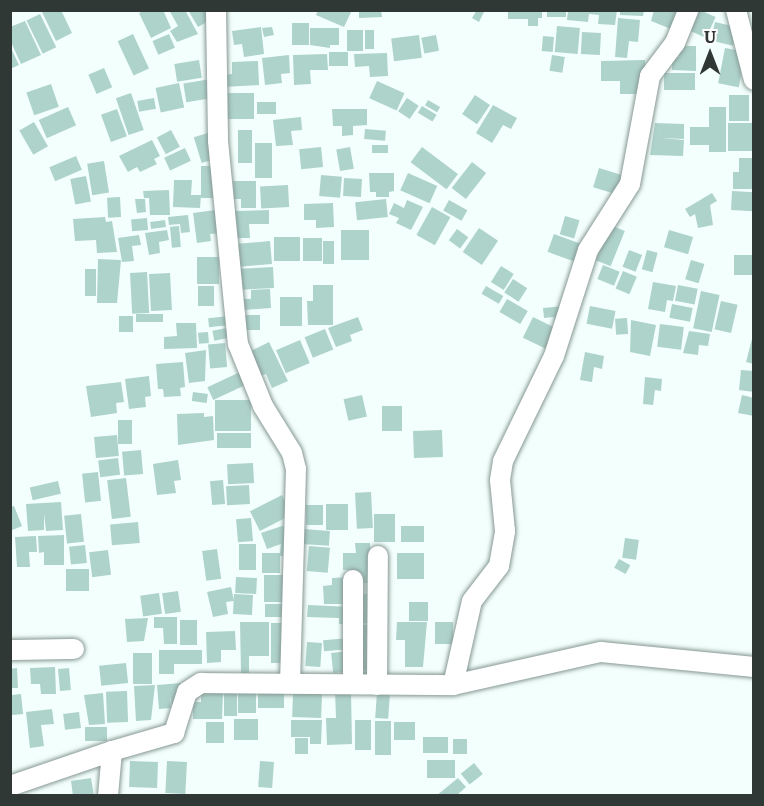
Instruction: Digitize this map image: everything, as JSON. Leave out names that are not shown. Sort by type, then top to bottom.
[{"type":"street","points":[[216,10],[218,141],[238,344],[259,397],[291,453],[296,469],[291,681]]},
{"type":"street","points":[[453,685],[472,601],[499,566],[505,531],[500,480],[503,461],[554,356],[588,250],[630,184],[650,76],[675,44],[688,10]]},
{"type":"street","points":[[736,10],[753,80]]},
{"type":"street","points":[[377,685],[378,556]]},
{"type":"street","points":[[353,580],[353,684]]},
{"type":"street","points":[[10,650],[74,649]]},
{"type":"street","points":[[10,786],[112,751],[174,734],[187,692],[201,683],[291,681],[377,685],[453,685],[601,651],[753,667]]},
{"type":"street","points":[[108,795],[112,751]]},
{"type":"building","points":[[61,10],[72,33],[56,41],[42,12]]},
{"type":"building","points":[[146,10],[163,10],[171,28],[151,38],[139,13]]},
{"type":"building","points":[[169,10],[185,10],[198,34],[177,42],[170,31],[178,26]]},
{"type":"building","points":[[188,10],[207,10],[212,19],[198,27]]},
{"type":"building","points":[[318,10],[352,10],[344,27],[316,15]]},
{"type":"building","points":[[359,10],[381,10],[382,17],[359,18]]},
{"type":"building","points":[[477,10],[485,10],[479,22],[472,18]]},
{"type":"building","points":[[508,10],[542,10],[542,18],[538,18],[538,26],[528,26],[528,19],[508,19]]},
{"type":"building","points":[[547,10],[566,10],[566,17],[547,17]]},
{"type":"building","points":[[568,10],[617,10],[615,25],[598,24],[599,15],[589,14],[588,22],[567,20]]},
{"type":"building","points":[[620,10],[644,10],[643,16],[620,15]]},
{"type":"building","points":[[654,10],[680,10],[676,31],[651,21]]},
{"type":"building","points":[[700,10],[716,17],[706,38],[691,31]]},
{"type":"building","points":[[40,14],[56,47],[43,54],[27,21]]},
{"type":"building","points":[[618,18],[640,20],[638,42],[629,41],[627,58],[615,57]]},
{"type":"building","points":[[25,21],[41,55],[21,64],[10,40],[10,27]]},
{"type":"building","points":[[715,22],[737,27],[733,46],[711,41]]},
{"type":"building","points":[[292,23],[309,23],[309,45],[292,45]]},
{"type":"building","points":[[557,26],[580,28],[578,54],[555,52]]},
{"type":"building","points":[[261,27],[264,54],[244,57],[242,44],[234,45],[232,31]]},
{"type":"building","points":[[272,27],[274,35],[264,37],[262,28]]},
{"type":"building","points":[[310,28],[339,28],[339,45],[330,45],[330,48],[310,45]]},
{"type":"building","points":[[347,30],[363,30],[363,51],[347,51]]},
{"type":"building","points":[[365,30],[374,30],[374,49],[365,49]]},
{"type":"building","points":[[582,32],[601,33],[600,55],[581,54]]},
{"type":"building","points":[[133,34],[149,68],[134,76],[118,41]]},
{"type":"building","points":[[169,34],[175,48],[158,55],[152,41]]},
{"type":"building","points":[[419,35],[422,58],[394,61],[391,38]]},
{"type":"building","points":[[436,35],[439,51],[424,54],[421,38]]},
{"type":"building","points":[[543,36],[554,37],[553,52],[542,51]]},
{"type":"building","points":[[10,46],[19,65],[10,69]]},
{"type":"building","points":[[679,46],[696,46],[696,71],[672,70],[672,57],[679,57]]},
{"type":"building","points":[[725,48],[746,52],[739,87],[718,83]]},
{"type":"building","points":[[329,52],[348,52],[348,66],[329,66]]},
{"type":"building","points":[[387,53],[388,76],[370,77],[369,66],[355,67],[354,54]]},
{"type":"building","points":[[327,54],[328,70],[310,70],[311,84],[294,85],[293,55]]},
{"type":"building","points":[[289,55],[290,73],[281,74],[282,83],[265,85],[262,58]]},
{"type":"building","points":[[552,55],[565,57],[562,73],[549,71]]},
{"type":"building","points":[[199,60],[202,78],[177,82],[174,64]]},
{"type":"building","points":[[645,60],[646,94],[620,94],[620,81],[601,81],[601,61]]},
{"type":"building","points":[[258,61],[259,85],[223,87],[223,75],[232,74],[232,62]]},
{"type":"building","points":[[104,68],[112,87],[97,94],[88,75]]},
{"type":"building","points":[[664,73],[695,73],[695,90],[664,90]]},
{"type":"building","points":[[211,79],[214,98],[186,102],[183,83]]},
{"type":"building","points":[[377,81],[404,93],[397,111],[369,98]]},
{"type":"building","points":[[179,83],[184,107],[161,112],[156,88]]},
{"type":"building","points":[[51,84],[59,107],[34,115],[26,92]]},
{"type":"building","points":[[131,93],[144,130],[129,135],[116,98]]},
{"type":"building","points":[[225,93],[254,93],[254,119],[225,119]]},
{"type":"building","points":[[475,95],[490,105],[477,124],[462,114]]},
{"type":"building","points":[[729,95],[749,95],[749,121],[729,121]]},
{"type":"building","points":[[154,98],[156,109],[139,112],[137,101]]},
{"type":"building","points":[[407,98],[419,106],[410,119],[398,111]]},
{"type":"building","points":[[428,100],[440,107],[437,112],[425,105]]},
{"type":"building","points":[[257,102],[276,102],[276,114],[257,114]]},
{"type":"building","points":[[493,105],[517,118],[511,129],[503,125],[492,143],[476,133]]},
{"type":"building","points":[[422,106],[437,115],[432,122],[418,113]]},
{"type":"building","points":[[68,107],[76,125],[47,138],[39,120]]},
{"type":"building","points":[[709,107],[726,107],[726,152],[709,152],[709,145],[690,145],[690,127],[709,127]]},
{"type":"building","points":[[117,109],[127,136],[111,142],[101,115]]},
{"type":"building","points":[[332,109],[367,109],[367,125],[353,126],[353,135],[342,136],[342,126],[333,126]]},
{"type":"building","points":[[301,117],[302,130],[291,131],[293,145],[276,146],[273,120]]},
{"type":"building","points":[[34,122],[48,146],[33,155],[19,130]]},
{"type":"building","points":[[655,123],[684,124],[684,139],[660,138],[684,140],[683,156],[650,155]]},
{"type":"building","points":[[728,123],[754,123],[754,151],[728,151]]},
{"type":"building","points":[[365,129],[386,131],[385,141],[364,139]]},
{"type":"building","points":[[171,130],[180,147],[166,154],[157,138]]},
{"type":"building","points":[[238,130],[252,130],[252,163],[238,163]]},
{"type":"building","points":[[211,132],[219,158],[202,163],[194,137]]},
{"type":"building","points":[[152,140],[160,156],[154,159],[157,164],[140,172],[137,167],[128,172],[119,156]]},
{"type":"building","points":[[255,143],[272,143],[272,178],[255,178]]},
{"type":"building","points":[[372,145],[388,145],[388,153],[372,153]]},
{"type":"building","points":[[321,147],[323,167],[301,169],[299,149]]},
{"type":"building","points":[[350,147],[354,169],[340,171],[336,149]]},
{"type":"building","points":[[422,147],[458,174],[447,189],[411,162]]},
{"type":"building","points":[[185,148],[191,161],[170,170],[164,158]]},
{"type":"building","points":[[76,156],[82,170],[55,181],[49,167]]},
{"type":"building","points":[[739,158],[754,158],[754,189],[733,189],[733,172],[739,172]]},
{"type":"building","points":[[104,161],[109,193],[92,195],[87,164]]},
{"type":"building","points":[[472,162],[486,173],[466,199],[452,188]]},
{"type":"building","points":[[201,166],[219,166],[219,198],[201,198]]},
{"type":"building","points":[[599,168],[625,176],[619,195],[593,187]]},
{"type":"building","points":[[369,173],[394,173],[394,191],[389,192],[389,197],[376,197],[376,192],[370,192]]},
{"type":"building","points":[[408,173],[437,186],[430,203],[400,190]]},
{"type":"building","points":[[321,175],[342,177],[340,198],[319,196]]},
{"type":"building","points":[[86,176],[91,202],[75,205],[70,179]]},
{"type":"building","points":[[344,178],[362,179],[361,197],[343,196]]},
{"type":"building","points":[[174,180],[192,180],[191,195],[201,195],[200,208],[173,207]]},
{"type":"building","points":[[233,181],[256,181],[256,208],[241,208],[241,199],[234,199]]},
{"type":"building","points":[[288,185],[289,207],[261,208],[260,186]]},
{"type":"building","points":[[169,190],[170,215],[150,215],[149,198],[144,198],[143,191]]},
{"type":"building","points":[[732,191],[754,192],[753,211],[731,210]]},
{"type":"building","points":[[712,193],[717,201],[710,205],[713,225],[698,228],[695,214],[690,217],[685,209]]},
{"type":"building","points":[[120,197],[121,217],[108,218],[107,198]]},
{"type":"building","points":[[135,199],[145,199],[146,212],[137,213]]},
{"type":"building","points":[[386,199],[388,217],[357,220],[355,202]]},
{"type":"building","points":[[407,200],[423,207],[411,230],[396,223],[399,218],[389,214],[394,203],[404,208]]},
{"type":"building","points":[[449,200],[467,210],[462,221],[443,210]]},
{"type":"building","points":[[333,203],[334,227],[316,228],[316,220],[304,220],[304,204]]},
{"type":"building","points":[[432,207],[450,217],[435,245],[416,235]]},
{"type":"building","points":[[223,209],[222,233],[210,234],[211,241],[197,243],[193,213]]},
{"type":"building","points":[[269,210],[269,224],[249,224],[250,238],[236,238],[235,211]]},
{"type":"building","points":[[188,215],[190,232],[181,233],[180,224],[169,225],[168,217]]},
{"type":"building","points":[[565,216],[579,220],[574,238],[560,234]]},
{"type":"building","points":[[105,217],[106,222],[112,221],[117,252],[97,253],[96,240],[75,241],[73,219]]},
{"type":"building","points":[[147,218],[148,230],[132,231],[131,219]]},
{"type":"building","points":[[165,220],[166,227],[151,229],[150,222]]},
{"type":"building","points":[[610,225],[625,231],[611,266],[596,260]]},
{"type":"building","points":[[179,226],[181,247],[172,248],[170,227]]},
{"type":"building","points":[[479,228],[498,241],[482,265],[463,252]]},
{"type":"building","points":[[457,229],[468,237],[460,249],[449,240]]},
{"type":"building","points":[[167,230],[169,240],[159,242],[160,253],[149,255],[145,233]]},
{"type":"building","points":[[341,230],[369,230],[369,260],[341,260]]},
{"type":"building","points":[[669,230],[693,237],[688,254],[664,247]]},
{"type":"building","points":[[554,234],[584,245],[578,263],[548,252]]},
{"type":"building","points":[[139,235],[141,245],[132,246],[134,261],[122,262],[118,238]]},
{"type":"building","points":[[274,237],[300,237],[300,261],[274,261]]},
{"type":"building","points":[[303,238],[322,238],[322,261],[303,261]]},
{"type":"building","points":[[270,241],[272,264],[237,267],[235,244]]},
{"type":"building","points":[[323,241],[334,241],[334,264],[323,264]]},
{"type":"building","points":[[629,250],[642,255],[636,272],[623,267]]},
{"type":"building","points":[[647,250],[658,253],[652,272],[642,269]]},
{"type":"building","points":[[734,255],[753,255],[753,275],[734,275]]},
{"type":"building","points":[[197,257],[219,257],[219,284],[197,284]]},
{"type":"building","points":[[98,259],[121,260],[117,303],[97,303]]},
{"type":"building","points":[[691,260],[704,264],[699,283],[685,279]]},
{"type":"building","points":[[603,265],[620,272],[614,286],[597,279]]},
{"type":"building","points":[[501,266],[514,274],[504,290],[491,282]]},
{"type":"building","points":[[273,267],[274,288],[240,290],[239,269]]},
{"type":"building","points":[[85,269],[96,269],[96,296],[85,296]]},
{"type":"building","points":[[623,271],[637,277],[629,294],[616,288]]},
{"type":"building","points":[[147,272],[149,313],[132,314],[130,273]]},
{"type":"building","points":[[170,273],[172,310],[151,311],[149,274]]},
{"type":"building","points":[[513,279],[527,288],[519,302],[504,292]]},
{"type":"building","points":[[653,282],[676,286],[673,301],[667,300],[665,312],[648,309]]},
{"type":"building","points":[[313,285],[333,285],[333,325],[308,325],[307,301],[313,301]]},
{"type":"building","points":[[678,285],[698,289],[695,305],[675,301]]},
{"type":"building","points":[[198,286],[214,286],[214,306],[198,306]]},
{"type":"building","points":[[486,286],[503,296],[499,304],[482,294]]},
{"type":"building","points":[[270,289],[271,308],[243,310],[243,299],[251,299],[251,290]]},
{"type":"building","points":[[701,291],[720,295],[712,332],[693,328]]},
{"type":"building","points":[[280,297],[302,297],[302,326],[280,326]]},
{"type":"building","points":[[507,299],[528,311],[520,324],[500,312]]},
{"type":"building","points":[[721,301],[738,305],[731,333],[714,329]]},
{"type":"building","points":[[672,304],[693,308],[690,322],[669,318]]},
{"type":"building","points":[[564,306],[555,326],[554,317],[544,318],[543,308]]},
{"type":"building","points":[[590,306],[616,311],[612,329],[587,324]]},
{"type":"building","points":[[136,314],[163,314],[163,322],[136,322]]},
{"type":"building","points":[[243,315],[260,315],[260,330],[243,330]]},
{"type":"building","points":[[119,316],[133,316],[133,332],[119,332]]},
{"type":"building","points":[[229,316],[230,325],[209,327],[208,318]]},
{"type":"building","points":[[358,317],[363,330],[350,335],[352,341],[336,347],[328,328]]},
{"type":"building","points":[[533,317],[560,330],[550,351],[523,338]]},
{"type":"building","points":[[627,318],[628,334],[616,335],[615,319]]},
{"type":"building","points":[[631,320],[656,325],[650,356],[630,352]]},
{"type":"building","points":[[176,323],[196,323],[197,348],[164,349],[164,337],[177,336]]},
{"type":"building","points":[[660,324],[684,327],[681,350],[657,347]]},
{"type":"building","points":[[232,327],[234,337],[214,341],[212,331]]},
{"type":"building","points":[[325,329],[333,349],[313,358],[305,337]]},
{"type":"building","points":[[689,331],[710,334],[708,346],[699,345],[698,355],[683,353]]},
{"type":"building","points":[[208,332],[209,343],[199,344],[198,333]]},
{"type":"building","points":[[752,339],[754,340],[754,364],[746,362]]},
{"type":"building","points":[[300,340],[310,363],[286,373],[276,350]]},
{"type":"building","points":[[269,342],[288,381],[272,388],[266,374],[260,376],[249,352]]},
{"type":"building","points":[[225,343],[227,367],[210,368],[208,344]]},
{"type":"building","points":[[206,350],[205,381],[189,383],[185,353]]},
{"type":"building","points":[[585,352],[604,356],[602,369],[594,367],[592,382],[580,380]]},
{"type":"building","points":[[183,362],[185,387],[180,388],[181,396],[164,397],[163,389],[158,389],[156,364]]},
{"type":"building","points":[[741,370],[754,371],[754,392],[739,390]]},
{"type":"building","points":[[240,372],[246,385],[213,400],[207,387]]},
{"type":"building","points":[[149,376],[151,396],[145,397],[146,407],[129,409],[125,379]]},
{"type":"building","points":[[645,377],[662,379],[661,391],[655,390],[653,405],[643,404]]},
{"type":"building","points":[[121,382],[124,402],[116,403],[117,413],[91,417],[86,386]]},
{"type":"building","points":[[193,392],[208,394],[207,403],[192,401]]},
{"type":"building","points":[[362,395],[367,416],[348,421],[343,399]]},
{"type":"building","points":[[742,395],[754,398],[754,416],[738,413]]},
{"type":"building","points":[[215,400],[251,400],[251,431],[215,431]]},
{"type":"building","points":[[382,406],[402,406],[402,431],[382,431]]},
{"type":"building","points":[[204,413],[204,417],[213,416],[214,440],[178,445],[177,414]]},
{"type":"building","points":[[118,420],[132,420],[132,444],[118,444]]},
{"type":"building","points":[[442,430],[443,457],[414,458],[413,431]]},
{"type":"building","points":[[217,433],[251,433],[251,448],[217,448]]},
{"type":"building","points":[[117,435],[119,456],[96,458],[94,437]]},
{"type":"building","points":[[141,450],[143,474],[124,476],[122,452]]},
{"type":"building","points":[[118,458],[120,475],[100,477],[98,460]]},
{"type":"building","points":[[178,460],[181,480],[174,481],[176,493],[157,495],[153,464]]},
{"type":"building","points":[[253,463],[254,483],[228,484],[227,464]]},
{"type":"building","points":[[98,472],[101,501],[85,503],[82,474]]},
{"type":"building","points":[[126,478],[131,517],[112,519],[107,480]]},
{"type":"building","points":[[223,480],[225,504],[212,505],[210,481]]},
{"type":"building","points":[[58,481],[61,494],[33,500],[30,488]]},
{"type":"building","points":[[249,485],[250,504],[227,505],[226,486]]},
{"type":"building","points":[[371,492],[373,528],[357,529],[355,493]]},
{"type":"building","points":[[282,495],[292,515],[260,531],[250,511]]},
{"type":"building","points":[[61,502],[63,530],[46,531],[44,514],[44,530],[28,531],[26,504]]},
{"type":"building","points":[[326,504],[348,504],[348,530],[326,530]]},
{"type":"building","points":[[306,505],[323,505],[323,525],[306,525]]},
{"type":"building","points":[[14,506],[22,526],[10,531],[10,507]]},
{"type":"building","points":[[81,514],[84,542],[67,544],[64,516]]},
{"type":"building","points":[[374,514],[395,514],[395,542],[374,542]]},
{"type":"building","points":[[251,518],[253,541],[238,542],[236,519]]},
{"type":"building","points":[[138,522],[140,543],[112,545],[110,524]]},
{"type":"building","points":[[282,526],[295,527],[293,557],[280,556],[280,573],[262,573],[262,553],[280,553],[281,544],[267,549],[261,533]]},
{"type":"building","points":[[401,526],[424,526],[424,542],[401,542]]},
{"type":"building","points":[[303,529],[330,531],[329,546],[302,544]]},
{"type":"building","points":[[64,535],[64,565],[44,565],[44,552],[39,553],[38,536]]},
{"type":"building","points":[[36,536],[37,552],[29,552],[30,567],[17,567],[15,537]]},
{"type":"building","points":[[625,538],[639,540],[636,560],[622,558]]},
{"type":"building","points":[[355,543],[370,543],[371,583],[356,583],[356,570],[343,570],[343,553],[356,553]]},
{"type":"building","points":[[239,544],[256,544],[256,570],[239,570]]},
{"type":"building","points":[[85,545],[87,563],[71,565],[69,547]]},
{"type":"building","points":[[309,546],[330,548],[328,573],[307,571]]},
{"type":"building","points":[[217,549],[221,579],[206,581],[202,551]]},
{"type":"building","points":[[108,550],[111,575],[92,577],[89,552]]},
{"type":"building","points":[[397,553],[424,553],[424,579],[397,579]]},
{"type":"building","points":[[619,559],[630,565],[626,574],[614,568]]},
{"type":"building","points":[[66,569],[89,569],[89,591],[66,591]]},
{"type":"building","points":[[264,575],[286,575],[286,602],[264,602]]},
{"type":"building","points":[[236,577],[257,578],[256,594],[235,593]]},
{"type":"building","points":[[351,577],[351,604],[324,604],[323,586],[332,585],[332,578]]},
{"type":"building","points":[[231,587],[234,601],[226,602],[228,614],[213,617],[207,592]]},
{"type":"building","points":[[178,591],[181,612],[165,614],[162,593]]},
{"type":"building","points":[[159,593],[162,614],[143,616],[140,596]]},
{"type":"building","points":[[234,594],[253,595],[252,615],[233,614]]},
{"type":"building","points":[[356,594],[375,594],[375,623],[356,623]]},
{"type":"building","points":[[409,602],[428,602],[428,621],[409,621]]},
{"type":"building","points":[[265,604],[288,604],[288,617],[265,617]]},
{"type":"building","points":[[308,605],[352,607],[352,624],[339,624],[339,618],[307,617]]},
{"type":"building","points":[[154,617],[177,617],[177,644],[164,644],[163,628],[154,628]]},
{"type":"building","points":[[148,618],[144,641],[127,642],[125,619]]},
{"type":"building","points":[[180,620],[197,620],[197,645],[180,645]]},
{"type":"building","points":[[240,622],[269,622],[269,656],[249,656],[249,673],[241,673]]},
{"type":"building","points":[[397,622],[427,622],[423,667],[405,667],[405,640],[396,640]]},
{"type":"building","points":[[435,622],[453,622],[453,644],[435,644]]},
{"type":"building","points":[[271,623],[288,623],[281,663],[271,663]]},
{"type":"building","points":[[356,625],[372,625],[368,670],[356,670]]},
{"type":"building","points":[[235,631],[236,650],[221,650],[221,662],[207,663],[206,632]]},
{"type":"building","points":[[349,638],[350,649],[324,651],[323,640]]},
{"type":"building","points":[[307,642],[322,643],[320,667],[305,666]]},
{"type":"building","points":[[159,650],[202,650],[202,664],[174,664],[174,674],[159,674]]},
{"type":"building","points":[[350,651],[352,671],[333,673],[331,653]]},
{"type":"building","points":[[133,653],[152,653],[152,684],[133,684]]},
{"type":"building","points":[[126,663],[128,683],[101,686],[99,666]]},
{"type":"building","points":[[55,667],[56,694],[41,694],[40,684],[31,684],[30,668]]},
{"type":"building","points":[[17,668],[18,688],[10,688],[10,669]]},
{"type":"building","points":[[69,668],[71,690],[60,691],[58,669]]},
{"type":"building","points":[[181,683],[183,705],[172,706],[170,696],[171,708],[159,709],[157,685]]},
{"type":"building","points":[[155,685],[151,720],[136,721],[134,686]]},
{"type":"building","points":[[258,685],[284,685],[284,708],[258,708]]},
{"type":"building","points":[[224,687],[237,687],[237,716],[224,716]]},
{"type":"building","points":[[127,691],[128,722],[107,723],[106,692]]},
{"type":"building","points":[[335,691],[351,691],[352,744],[327,745],[326,718],[336,718]]},
{"type":"building","points":[[377,692],[390,693],[388,719],[375,718]]},
{"type":"building","points":[[103,693],[105,724],[89,725],[84,695]]},
{"type":"building","points":[[201,693],[223,693],[222,719],[193,719],[193,702],[201,702]]},
{"type":"building","points":[[238,693],[256,693],[256,713],[238,713]]},
{"type":"building","points":[[293,693],[322,694],[321,718],[292,717]]},
{"type":"building","points":[[21,694],[23,714],[12,715],[10,695]]},
{"type":"building","points":[[52,709],[54,724],[41,725],[44,746],[30,748],[26,712]]},
{"type":"building","points":[[79,712],[81,728],[65,730],[63,714]]},
{"type":"building","points":[[234,719],[258,719],[258,740],[234,740]]},
{"type":"building","points":[[291,720],[322,720],[321,744],[310,744],[310,737],[291,737]]},
{"type":"building","points":[[355,720],[371,720],[371,750],[355,750]]},
{"type":"building","points":[[375,721],[391,721],[391,755],[375,755]]},
{"type":"building","points":[[206,722],[224,722],[224,743],[206,743]]},
{"type":"building","points":[[394,722],[415,722],[415,740],[394,740]]},
{"type":"building","points":[[85,727],[107,727],[107,741],[85,741]]},
{"type":"building","points":[[423,737],[448,737],[448,753],[423,753]]},
{"type":"building","points":[[295,738],[308,738],[308,754],[295,754]]},
{"type":"building","points":[[453,739],[467,739],[467,754],[453,754]]},
{"type":"building","points":[[427,760],[455,760],[455,778],[427,778]]},
{"type":"building","points":[[130,761],[158,762],[157,788],[129,787]]},
{"type":"building","points":[[167,761],[187,762],[185,794],[165,793]]},
{"type":"building","points":[[260,761],[274,762],[272,788],[258,787]]},
{"type":"building","points":[[474,763],[483,774],[470,785],[461,774]]},
{"type":"building","points":[[91,778],[94,796],[73,796],[71,781]]},
{"type":"building","points":[[458,778],[466,787],[456,796],[436,796]]}]
